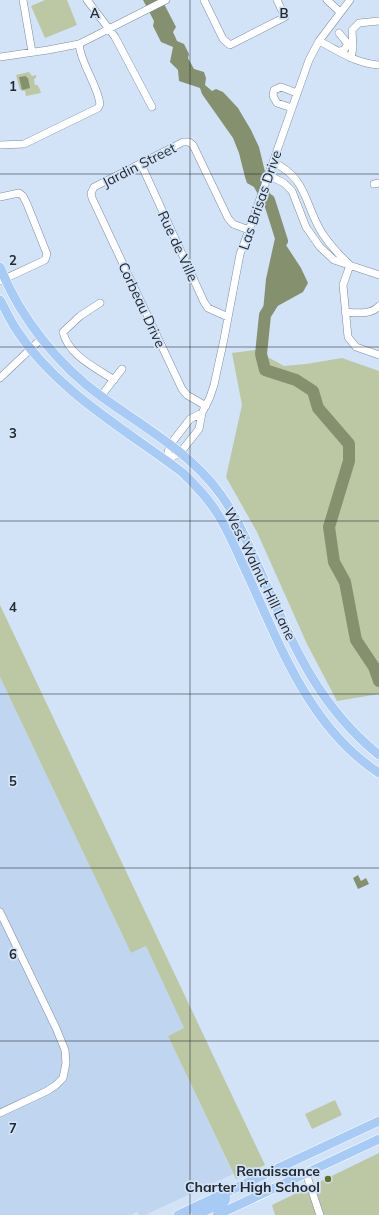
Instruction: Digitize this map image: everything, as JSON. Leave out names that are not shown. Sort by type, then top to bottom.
[{"type":"main road","name":"West Walnut Hill Lane","points":[[0,267],[2,280],[25,316],[42,339],[66,365],[101,396],[180,453],[207,478],[222,496],[239,525],[297,653],[317,687],[337,715],[356,736],[378,755]]},
{"type":"main road","name":"West Walnut Hill Lane","points":[[0,300],[16,328],[47,368],[71,391],[183,473],[214,507],[228,533],[294,676],[321,718],[349,749],[367,766],[379,773]]},
{"type":"main road","points":[[367,766],[378,755]]},
{"type":"main road","points":[[178,1215],[379,1121]]},
{"type":"main road","points":[[217,1215],[379,1139]]},
{"type":"main road","points":[[196,1215],[223,1203],[226,1198],[224,1194]]},
{"type":"street","points":[[23,0],[32,52]]},
{"type":"street","points":[[88,0],[115,37],[152,107]]},
{"type":"street","points":[[0,57],[79,44],[166,0]]},
{"type":"street","points":[[204,0],[223,39],[230,45],[285,17],[277,0]]},
{"type":"street","points":[[327,0],[340,12]]},
{"type":"street","name":"Las Brisas Drive","points":[[166,460],[180,453],[199,429],[204,409],[214,385],[240,254],[256,208],[309,60],[329,27],[350,0]]},
{"type":"street","points":[[351,58],[353,47],[352,30],[359,23],[379,21]]},
{"type":"street","points":[[329,27],[339,33],[348,44],[344,50],[340,52]]},
{"type":"street","points":[[339,33],[344,32],[352,36]]},
{"type":"street","points":[[319,42],[365,64],[379,65]]},
{"type":"street","points":[[0,145],[24,144],[98,108],[100,104],[99,98],[84,64],[79,49],[79,44]]},
{"type":"street","points":[[292,108],[278,102],[273,96],[274,90],[281,87],[297,93]]},
{"type":"street","name":"Jardin Street","points":[[91,193],[94,188],[183,142],[189,142],[193,145],[228,218],[233,224],[249,230]]},
{"type":"street","points":[[273,162],[286,168],[302,187],[323,234],[337,253],[350,265]]},
{"type":"street","name":"Rue de Ville","points":[[141,164],[204,302],[208,308],[228,317]]},
{"type":"street","points":[[268,175],[284,183],[292,191],[306,227],[320,248],[334,260],[379,275]]},
{"type":"street","points":[[0,197],[19,193],[23,196],[47,254],[45,260],[2,280]]},
{"type":"street","name":"Corbeau Drive","points":[[91,193],[182,389],[204,409]]},
{"type":"street","points":[[350,265],[343,285],[348,337],[356,347],[379,355]]},
{"type":"street","points":[[100,303],[80,316],[63,332],[63,335],[76,354],[114,380]]},
{"type":"street","points":[[345,312],[366,313],[376,309],[379,306]]},
{"type":"street","points":[[0,378],[42,339]]},
{"type":"street","points":[[101,396],[122,369]]},
{"type":"street","points":[[166,460],[170,445],[190,419],[204,409]]},
{"type":"street","points":[[0,912],[56,1028],[65,1050],[66,1063],[63,1078],[56,1085],[46,1092],[0,1113]]},
{"type":"street","points":[[306,1173],[320,1215]]},
{"type":"shaded area","points":[[45,0],[67,0],[77,25],[45,38],[31,6]]},
{"type":"shaded area","points":[[143,0],[162,0],[176,27],[173,32],[177,41],[184,44],[189,54],[188,58],[194,69],[204,72],[206,78],[205,85],[212,91],[216,89],[223,92],[238,108],[259,147],[272,201],[274,219],[284,242],[301,268],[308,283],[303,292],[274,308],[268,300],[268,333],[261,333],[266,279],[275,238],[268,213],[254,187],[247,183],[239,153],[233,138],[202,94],[200,88],[179,81],[178,70],[170,62],[173,47],[161,42],[153,26],[154,21]]},
{"type":"shaded area","points":[[29,72],[32,76],[36,75],[36,78],[34,79],[35,85],[38,85],[41,93],[26,96],[25,91],[20,90],[16,75]]},
{"type":"shaded area","points":[[26,76],[28,78],[30,88],[22,90],[19,77]]},
{"type":"shaded area","points":[[255,350],[284,366],[342,358],[379,371],[379,694],[337,701],[307,644],[257,532],[226,477],[242,405],[232,353]]},
{"type":"shaded area","points":[[0,605],[265,1165],[236,1179],[168,1036],[184,1028],[146,946],[131,953],[0,677]]},
{"type":"shaded area","points":[[0,677],[131,953],[146,946],[184,1028],[168,1036],[233,1174],[145,1215],[139,1215],[137,1212],[130,1215],[0,1215]]},
{"type":"shaded area","points":[[358,875],[361,881],[366,878],[369,884],[358,889],[353,878]]},
{"type":"shaded area","points":[[335,1100],[342,1115],[312,1129],[305,1114]]},
{"type":"shaded area","points":[[379,1153],[379,1215],[275,1215],[272,1205]]},
{"type":"waterway","points":[[269,200],[282,241]]},
{"type":"waterway","points":[[280,291],[265,315],[261,354],[265,370],[296,380],[313,391],[318,408],[349,444],[349,461],[329,527],[334,562],[345,582],[356,640],[374,667],[379,681]]},
{"type":"place","name":"Renaissance Charter High School","points":[[328,1179]]}]
